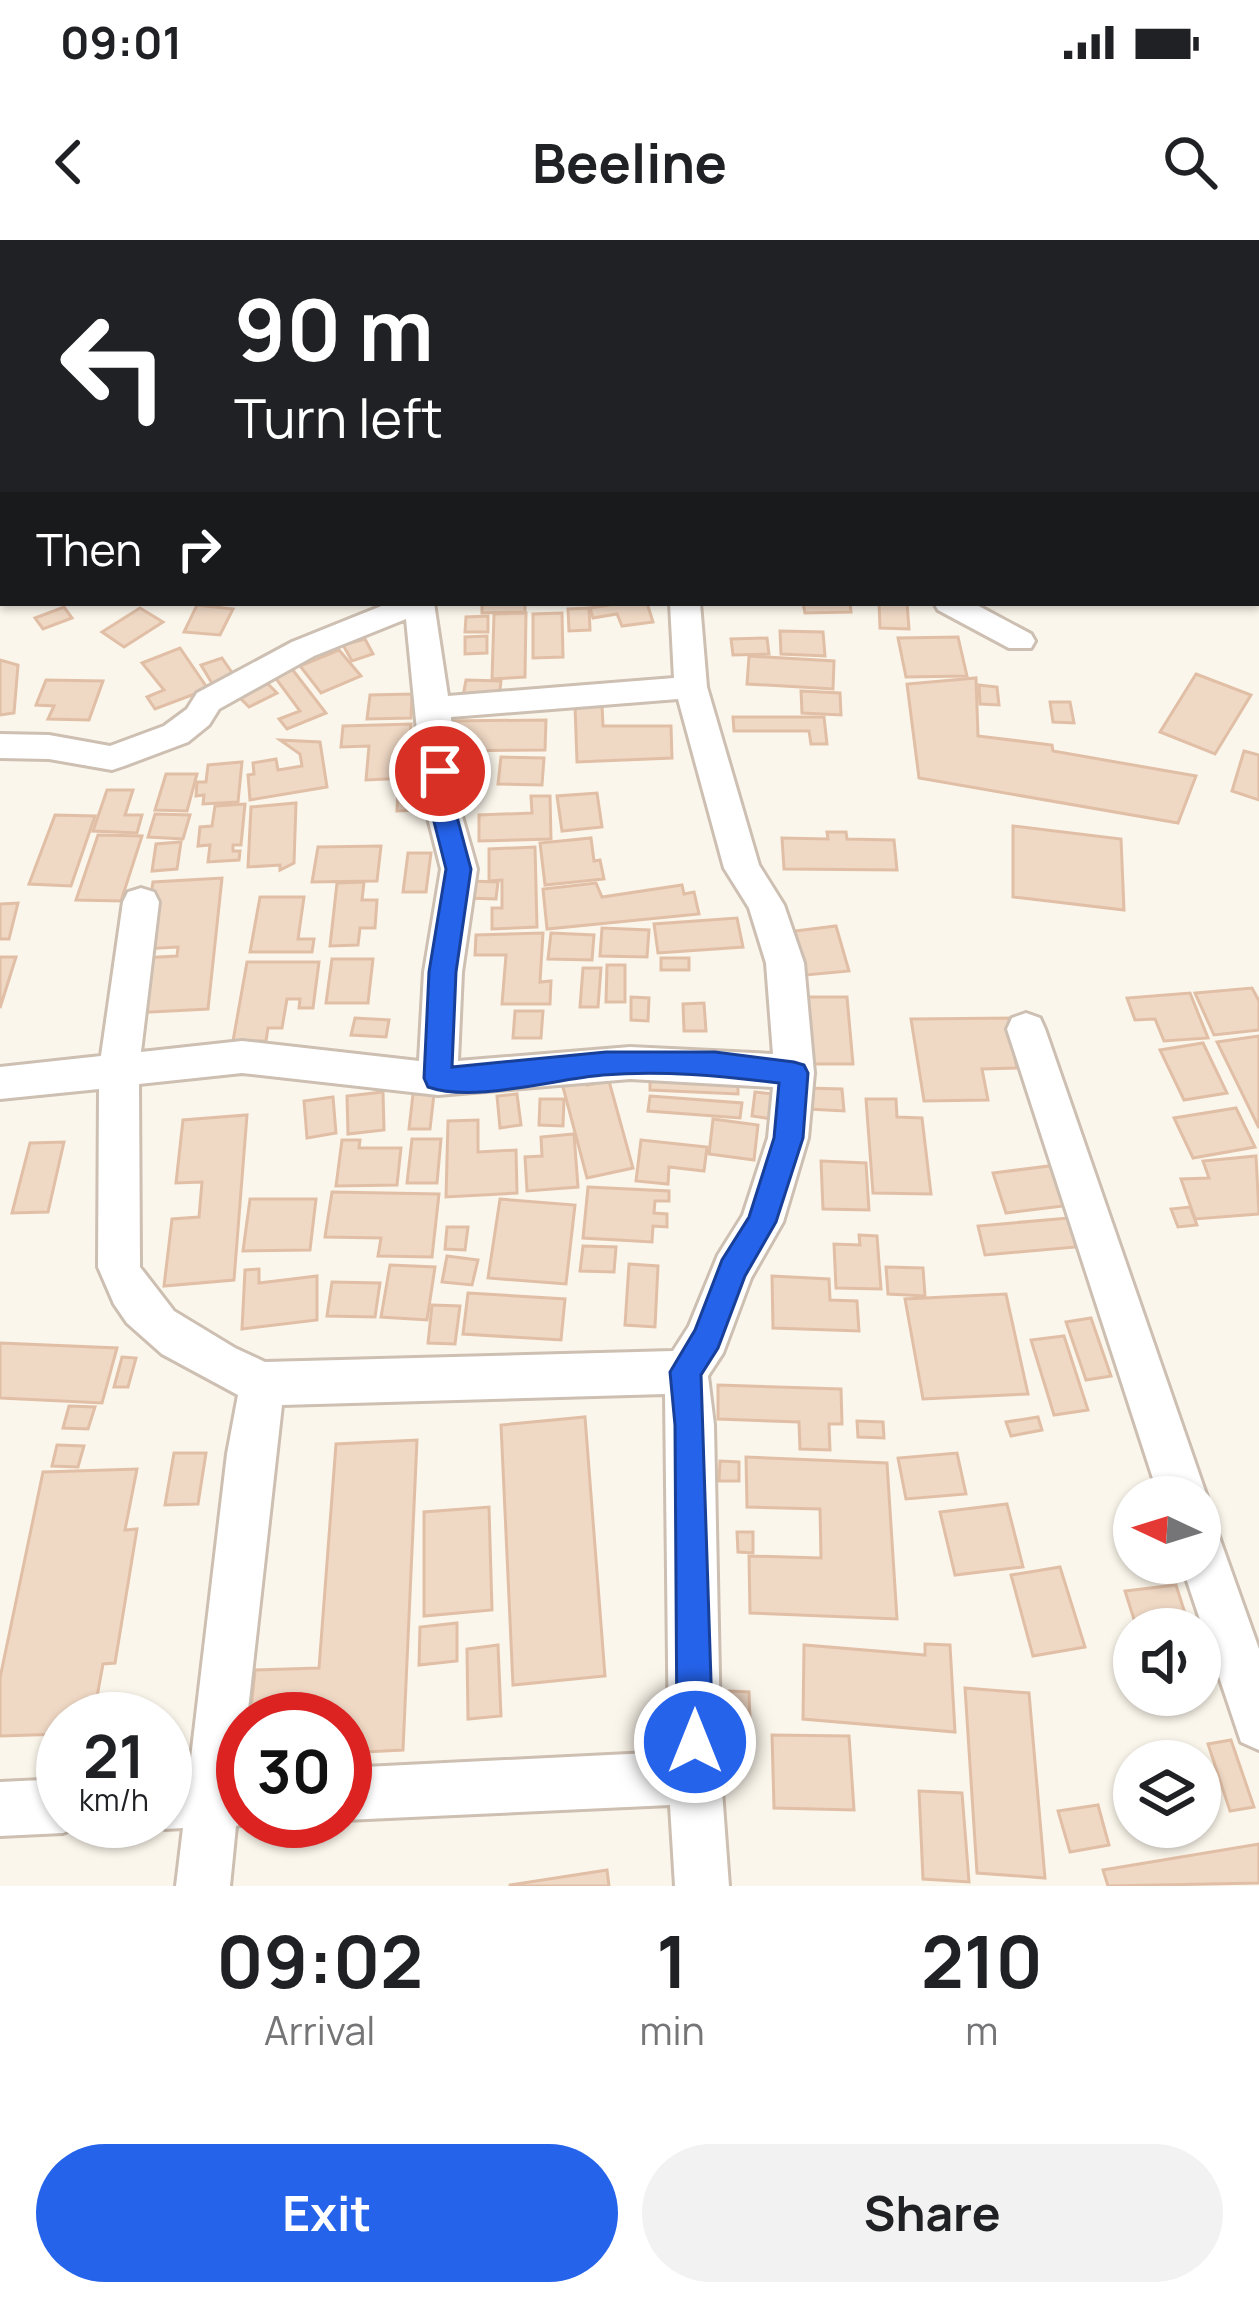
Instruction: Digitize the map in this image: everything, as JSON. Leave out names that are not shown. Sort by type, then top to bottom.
[{"type":"street","points":[[0,746],[50,747],[112,758],[176,734],[198,717],[208,700],[303,649],[410,606]]},
{"type":"street","points":[[418,606],[441,802],[459,869],[442,972],[438,1078]]},
{"type":"street","points":[[685,606],[691,687],[742,868],[766,905],[785,963],[794,1073],[788,1138],[762,1222],[733,1270],[707,1338],[686,1372],[691,1425],[695,1777],[702,1886]]},
{"type":"street","points":[[955,606],[1020,641]]},
{"type":"street","points":[[431,709],[691,687]]},
{"type":"street","points":[[141,902],[119,1070],[118,1267],[129,1295],[180,1345],[263,1384],[686,1372]]},
{"type":"street","points":[[1026,1029],[1176,1476]]},
{"type":"street","points":[[1,1089],[242,1057],[438,1078],[501,1077],[606,1064],[715,1064],[794,1073]]},
{"type":"street","points":[[202,1886],[250,1454],[263,1384]]},
{"type":"street","points":[[1212,1584],[1259,1724]]},
{"type":"street","points":[[372,1793],[695,1777]]},
{"type":"street","points":[[0,1809],[36,1807]]},
{"type":"building","points":[[197,606],[233,609],[220,635],[184,632]]},
{"type":"building","points":[[482,606],[525,606],[525,612],[482,613]]},
{"type":"building","points":[[648,606],[653,622],[622,626],[617,614],[593,618],[590,608]]},
{"type":"building","points":[[804,606],[850,606],[851,612],[805,613]]},
{"type":"building","points":[[879,606],[907,606],[909,629],[880,628]]},
{"type":"building","points":[[64,607],[72,618],[43,629],[35,618]]},
{"type":"building","points":[[140,608],[163,622],[124,647],[102,632]]},
{"type":"building","points":[[589,608],[590,630],[569,631],[568,609]]},
{"type":"building","points":[[526,613],[525,677],[492,679],[494,614]]},
{"type":"building","points":[[562,613],[563,657],[533,658],[533,614]]},
{"type":"building","points":[[488,616],[488,632],[465,632],[466,617]]},
{"type":"building","points":[[780,631],[823,632],[825,656],[781,654]]},
{"type":"building","points":[[487,636],[487,653],[465,654],[465,637]]},
{"type":"building","points":[[958,637],[967,676],[906,677],[898,638]]},
{"type":"building","points":[[767,638],[769,654],[733,655],[731,639]]},
{"type":"building","points":[[365,639],[373,654],[352,661],[343,645]]},
{"type":"building","points":[[180,648],[208,689],[155,709],[147,697],[164,690],[142,663]]},
{"type":"building","points":[[339,650],[361,676],[321,693],[300,666]]},
{"type":"building","points":[[749,656],[834,661],[833,689],[747,684]]},
{"type":"building","points":[[222,658],[235,677],[213,685],[201,665]]},
{"type":"building","points":[[0,660],[18,665],[14,713],[0,715]]},
{"type":"building","points":[[292,669],[326,713],[287,729],[279,719],[300,711],[274,676]]},
{"type":"building","points":[[1196,674],[1251,695],[1215,754],[1160,732]]},
{"type":"building","points":[[976,678],[978,736],[1052,745],[1053,751],[1196,776],[1178,823],[919,778],[907,684]]},
{"type":"building","points":[[46,680],[103,681],[89,720],[48,719],[54,706],[36,705]]},
{"type":"building","points":[[466,680],[501,681],[499,697],[463,696]]},
{"type":"building","points":[[266,682],[277,693],[249,707],[238,696]]},
{"type":"building","points":[[979,685],[997,687],[999,705],[980,704]]},
{"type":"building","points":[[801,691],[840,693],[841,715],[802,713]]},
{"type":"building","points":[[412,694],[411,718],[367,719],[370,695]]},
{"type":"building","points":[[1050,702],[1070,702],[1074,723],[1053,722]]},
{"type":"building","points":[[602,705],[603,726],[671,726],[672,758],[577,762],[575,706]]},
{"type":"building","points":[[733,717],[824,717],[827,744],[811,744],[809,731],[734,731]]},
{"type":"building","points":[[546,720],[545,750],[443,751],[445,721]]},
{"type":"building","points":[[411,724],[409,778],[366,780],[369,746],[341,747],[343,726]]},
{"type":"building","points":[[280,740],[320,742],[327,787],[250,800],[248,775],[254,774],[253,763],[276,759],[278,770],[302,766],[300,754]]},
{"type":"building","points":[[1244,751],[1259,755],[1259,800],[1232,791]]},
{"type":"building","points":[[501,757],[544,758],[542,785],[498,784]]},
{"type":"building","points":[[242,762],[238,802],[203,804],[204,795],[196,796],[197,782],[206,782],[208,765]]},
{"type":"building","points":[[166,774],[197,774],[187,811],[155,810]]},
{"type":"building","points":[[398,785],[422,785],[421,810],[397,811]]},
{"type":"building","points":[[107,790],[133,790],[125,815],[142,815],[137,833],[93,831]]},
{"type":"building","points":[[597,793],[602,827],[562,831],[557,796]]},
{"type":"building","points":[[531,796],[550,796],[551,839],[479,841],[479,815],[532,813]]},
{"type":"building","points":[[296,803],[294,863],[280,870],[280,865],[248,867],[251,807]]},
{"type":"building","points":[[245,804],[241,845],[233,845],[233,851],[240,851],[239,860],[208,862],[210,845],[198,846],[200,827],[212,826],[215,806]]},
{"type":"building","points":[[155,814],[190,815],[183,839],[148,837]]},
{"type":"building","points":[[55,815],[95,816],[71,886],[29,884]]},
{"type":"building","points":[[1013,826],[1121,839],[1124,910],[1013,897]]},
{"type":"building","points":[[827,832],[846,832],[847,839],[894,840],[897,870],[784,869],[782,838],[828,839]]},
{"type":"building","points":[[98,835],[142,836],[121,901],[76,900]]},
{"type":"building","points":[[591,838],[594,861],[600,860],[604,879],[545,885],[540,843]]},
{"type":"building","points":[[181,842],[177,869],[152,871],[156,844]]},
{"type":"building","points":[[381,846],[377,881],[312,882],[318,847]]},
{"type":"building","points":[[535,847],[537,927],[492,929],[492,908],[502,908],[502,880],[489,881],[489,849]]},
{"type":"building","points":[[408,853],[431,853],[426,892],[403,892]]},
{"type":"building","points":[[222,878],[208,1009],[133,1013],[141,958],[177,956],[178,947],[143,949],[153,882]]},
{"type":"building","points":[[469,881],[498,882],[496,899],[466,898]]},
{"type":"building","points":[[364,882],[362,900],[377,900],[375,928],[360,928],[358,945],[330,946],[337,883]]},
{"type":"building","points":[[596,883],[602,897],[682,885],[684,894],[694,892],[699,914],[547,929],[543,889]]},
{"type":"building","points":[[260,897],[304,897],[298,939],[314,939],[312,952],[250,952]]},
{"type":"building","points":[[18,903],[9,939],[0,939],[0,904]]},
{"type":"building","points":[[737,918],[743,947],[658,953],[654,924]]},
{"type":"building","points":[[836,926],[849,971],[806,975],[795,931]]},
{"type":"building","points":[[602,928],[649,930],[647,957],[600,956]]},
{"type":"building","points":[[543,933],[540,982],[551,981],[550,1004],[502,1004],[506,955],[475,955],[476,935]]},
{"type":"building","points":[[551,933],[594,935],[592,960],[548,959]]},
{"type":"building","points":[[0,957],[16,957],[0,1008]]},
{"type":"building","points":[[661,958],[689,958],[689,970],[661,970]]},
{"type":"building","points":[[332,959],[373,959],[368,1003],[326,1003]]},
{"type":"building","points":[[247,962],[319,962],[313,1008],[299,1008],[300,999],[287,999],[282,1028],[268,1028],[266,1041],[233,1041]]},
{"type":"building","points":[[607,965],[625,965],[625,1002],[606,1002]]},
{"type":"building","points":[[583,968],[601,968],[598,1007],[580,1007]]},
{"type":"building","points":[[1252,988],[1259,1001],[1259,1030],[1214,1035],[1195,993]]},
{"type":"building","points":[[1190,993],[1208,1038],[1164,1041],[1155,1019],[1135,1020],[1127,998]]},
{"type":"building","points":[[631,997],[649,998],[648,1021],[631,1020]]},
{"type":"building","points":[[804,997],[847,997],[853,1064],[809,1064]]},
{"type":"building","points":[[704,1003],[706,1031],[684,1031],[683,1004]]},
{"type":"building","points":[[515,1011],[543,1011],[541,1038],[513,1038]]},
{"type":"building","points":[[355,1018],[389,1020],[386,1037],[351,1035]]},
{"type":"building","points":[[1013,1018],[1011,1040],[1017,1068],[982,1069],[988,1100],[924,1101],[911,1019]]},
{"type":"building","points":[[1259,1036],[1259,1128],[1217,1042]]},
{"type":"building","points":[[1203,1043],[1227,1093],[1184,1100],[1160,1050]]},
{"type":"building","points":[[582,1068],[587,1085],[609,1081],[633,1168],[587,1178],[559,1072]]},
{"type":"building","points":[[650,1077],[738,1081],[738,1094],[650,1090]]},
{"type":"building","points":[[807,1088],[842,1089],[844,1111],[808,1109]]},
{"type":"building","points":[[383,1092],[384,1130],[348,1134],[347,1096]]},
{"type":"building","points":[[755,1092],[781,1095],[778,1120],[752,1116]]},
{"type":"building","points":[[413,1094],[434,1094],[430,1129],[409,1129]]},
{"type":"building","points":[[517,1094],[521,1125],[500,1128],[497,1096]]},
{"type":"building","points":[[650,1096],[742,1103],[740,1118],[648,1111]]},
{"type":"building","points":[[333,1097],[336,1133],[307,1138],[304,1101]]},
{"type":"building","points":[[540,1099],[564,1099],[563,1126],[539,1125]]},
{"type":"building","points":[[866,1099],[896,1099],[897,1117],[922,1118],[931,1194],[873,1193]]},
{"type":"building","points":[[1236,1108],[1255,1147],[1193,1158],[1174,1118]]},
{"type":"building","points":[[247,1115],[234,1280],[164,1286],[172,1219],[199,1217],[202,1182],[176,1183],[183,1120]]},
{"type":"building","points":[[713,1119],[758,1125],[754,1160],[709,1154]]},
{"type":"building","points":[[478,1120],[478,1152],[516,1150],[517,1193],[446,1197],[448,1121]]},
{"type":"building","points":[[574,1134],[578,1187],[527,1191],[525,1157],[542,1156],[541,1137]]},
{"type":"building","points":[[412,1139],[441,1139],[437,1183],[407,1183]]},
{"type":"building","points":[[342,1140],[360,1140],[359,1148],[401,1148],[397,1185],[336,1186]]},
{"type":"building","points":[[641,1140],[707,1147],[704,1171],[669,1167],[668,1184],[636,1181]]},
{"type":"building","points":[[64,1142],[48,1212],[12,1213],[30,1143]]},
{"type":"building","points":[[1256,1156],[1259,1214],[1195,1219],[1181,1179],[1209,1178],[1203,1161]]},
{"type":"building","points":[[821,1161],[866,1163],[869,1210],[823,1209]]},
{"type":"building","points":[[1057,1165],[1071,1205],[1006,1213],[993,1173]]},
{"type":"building","points":[[588,1187],[669,1191],[669,1201],[655,1201],[654,1213],[667,1214],[667,1227],[653,1226],[652,1242],[583,1238]]},
{"type":"building","points":[[332,1192],[439,1194],[432,1257],[378,1256],[381,1238],[325,1237]]},
{"type":"building","points":[[250,1199],[316,1199],[310,1250],[243,1251]]},
{"type":"building","points":[[500,1199],[575,1205],[566,1284],[488,1278]]},
{"type":"building","points":[[1190,1207],[1197,1225],[1178,1227],[1171,1209]]},
{"type":"building","points":[[1068,1218],[1076,1247],[985,1255],[978,1226]]},
{"type":"building","points":[[447,1227],[468,1227],[465,1250],[445,1249]]},
{"type":"building","points":[[859,1235],[877,1236],[881,1289],[836,1288],[834,1244],[860,1245]]},
{"type":"building","points":[[583,1246],[616,1247],[614,1272],[580,1271]]},
{"type":"building","points":[[447,1256],[478,1260],[472,1285],[442,1282]]},
{"type":"building","points":[[629,1264],[658,1266],[655,1327],[625,1325]]},
{"type":"building","points":[[390,1265],[435,1267],[427,1320],[381,1317]]},
{"type":"building","points":[[886,1267],[923,1268],[925,1296],[888,1294]]},
{"type":"building","points":[[259,1269],[259,1283],[317,1276],[317,1320],[242,1329],[245,1270]]},
{"type":"building","points":[[772,1276],[829,1279],[830,1300],[857,1301],[859,1331],[773,1328]]},
{"type":"building","points":[[332,1282],[380,1283],[375,1317],[327,1316]]},
{"type":"building","points":[[468,1293],[565,1299],[561,1340],[463,1334]]},
{"type":"building","points":[[1006,1294],[1028,1394],[923,1399],[905,1299]]},
{"type":"building","points":[[432,1305],[460,1306],[455,1344],[428,1343]]},
{"type":"building","points":[[1091,1318],[1111,1376],[1086,1380],[1066,1322]]},
{"type":"building","points":[[1064,1336],[1088,1410],[1054,1415],[1031,1340]]},
{"type":"building","points":[[0,1343],[117,1348],[102,1403],[0,1398]]},
{"type":"building","points":[[122,1357],[136,1358],[128,1387],[114,1387]]},
{"type":"building","points":[[718,1385],[841,1389],[842,1424],[829,1424],[830,1450],[800,1449],[799,1422],[718,1419]]},
{"type":"building","points":[[69,1406],[95,1407],[88,1429],[63,1428]]},
{"type":"building","points":[[585,1417],[605,1676],[513,1685],[501,1425]]},
{"type":"building","points":[[1038,1417],[1042,1430],[1011,1436],[1006,1422]]},
{"type":"building","points":[[857,1421],[883,1422],[884,1438],[858,1437]]},
{"type":"building","points":[[417,1440],[403,1750],[372,1752],[372,1692],[253,1692],[255,1670],[319,1668],[336,1444]]},
{"type":"building","points":[[57,1445],[84,1446],[78,1467],[52,1466]]},
{"type":"building","points":[[174,1453],[206,1453],[198,1504],[165,1505]]},
{"type":"building","points":[[957,1453],[966,1494],[906,1499],[898,1458]]},
{"type":"building","points":[[746,1457],[887,1463],[897,1619],[750,1613],[749,1556],[821,1558],[820,1509],[747,1507]]},
{"type":"building","points":[[720,1461],[739,1462],[739,1481],[719,1481]]},
{"type":"building","points":[[137,1469],[125,1530],[137,1529],[115,1663],[103,1664],[98,1692],[36,1692],[36,1735],[0,1736],[0,1678],[43,1472]]},
{"type":"building","points":[[1007,1504],[1023,1567],[955,1575],[940,1512]]},
{"type":"building","points":[[489,1507],[492,1610],[424,1616],[424,1512]]},
{"type":"building","points":[[737,1532],[753,1532],[753,1553],[738,1552]]},
{"type":"building","points":[[1060,1567],[1085,1647],[1033,1656],[1011,1575]]},
{"type":"building","points":[[1176,1585],[1183,1608],[1130,1608],[1125,1591]]},
{"type":"building","points":[[457,1623],[457,1661],[419,1665],[420,1627]]},
{"type":"building","points":[[925,1644],[950,1645],[955,1732],[803,1719],[804,1645],[925,1655]]},
{"type":"building","points":[[498,1645],[501,1716],[468,1719],[467,1649]]},
{"type":"building","points":[[965,1688],[1029,1693],[1045,1878],[977,1873]]},
{"type":"building","points":[[729,1691],[749,1692],[750,1720],[729,1719]]},
{"type":"building","points":[[746,1727],[747,1750],[729,1751],[727,1728]]},
{"type":"building","points":[[772,1735],[849,1736],[854,1810],[774,1808]]},
{"type":"building","points":[[1231,1740],[1254,1807],[1230,1811],[1221,1784],[1221,1742]]},
{"type":"building","points":[[919,1791],[962,1793],[969,1882],[923,1879]]},
{"type":"building","points":[[1098,1805],[1109,1845],[1070,1852],[1058,1811]]},
{"type":"building","points":[[1259,1844],[1259,1883],[1108,1886],[1103,1870]]},
{"type":"building","points":[[607,1870],[609,1886],[510,1886],[510,1885]]},
{"type":"route","points":[[440,771],[441,802],[459,869],[442,972],[438,1078],[501,1077],[606,1064],[715,1064],[794,1073],[788,1138],[762,1222],[733,1270],[707,1338],[686,1372],[691,1425],[695,1742]]}]
